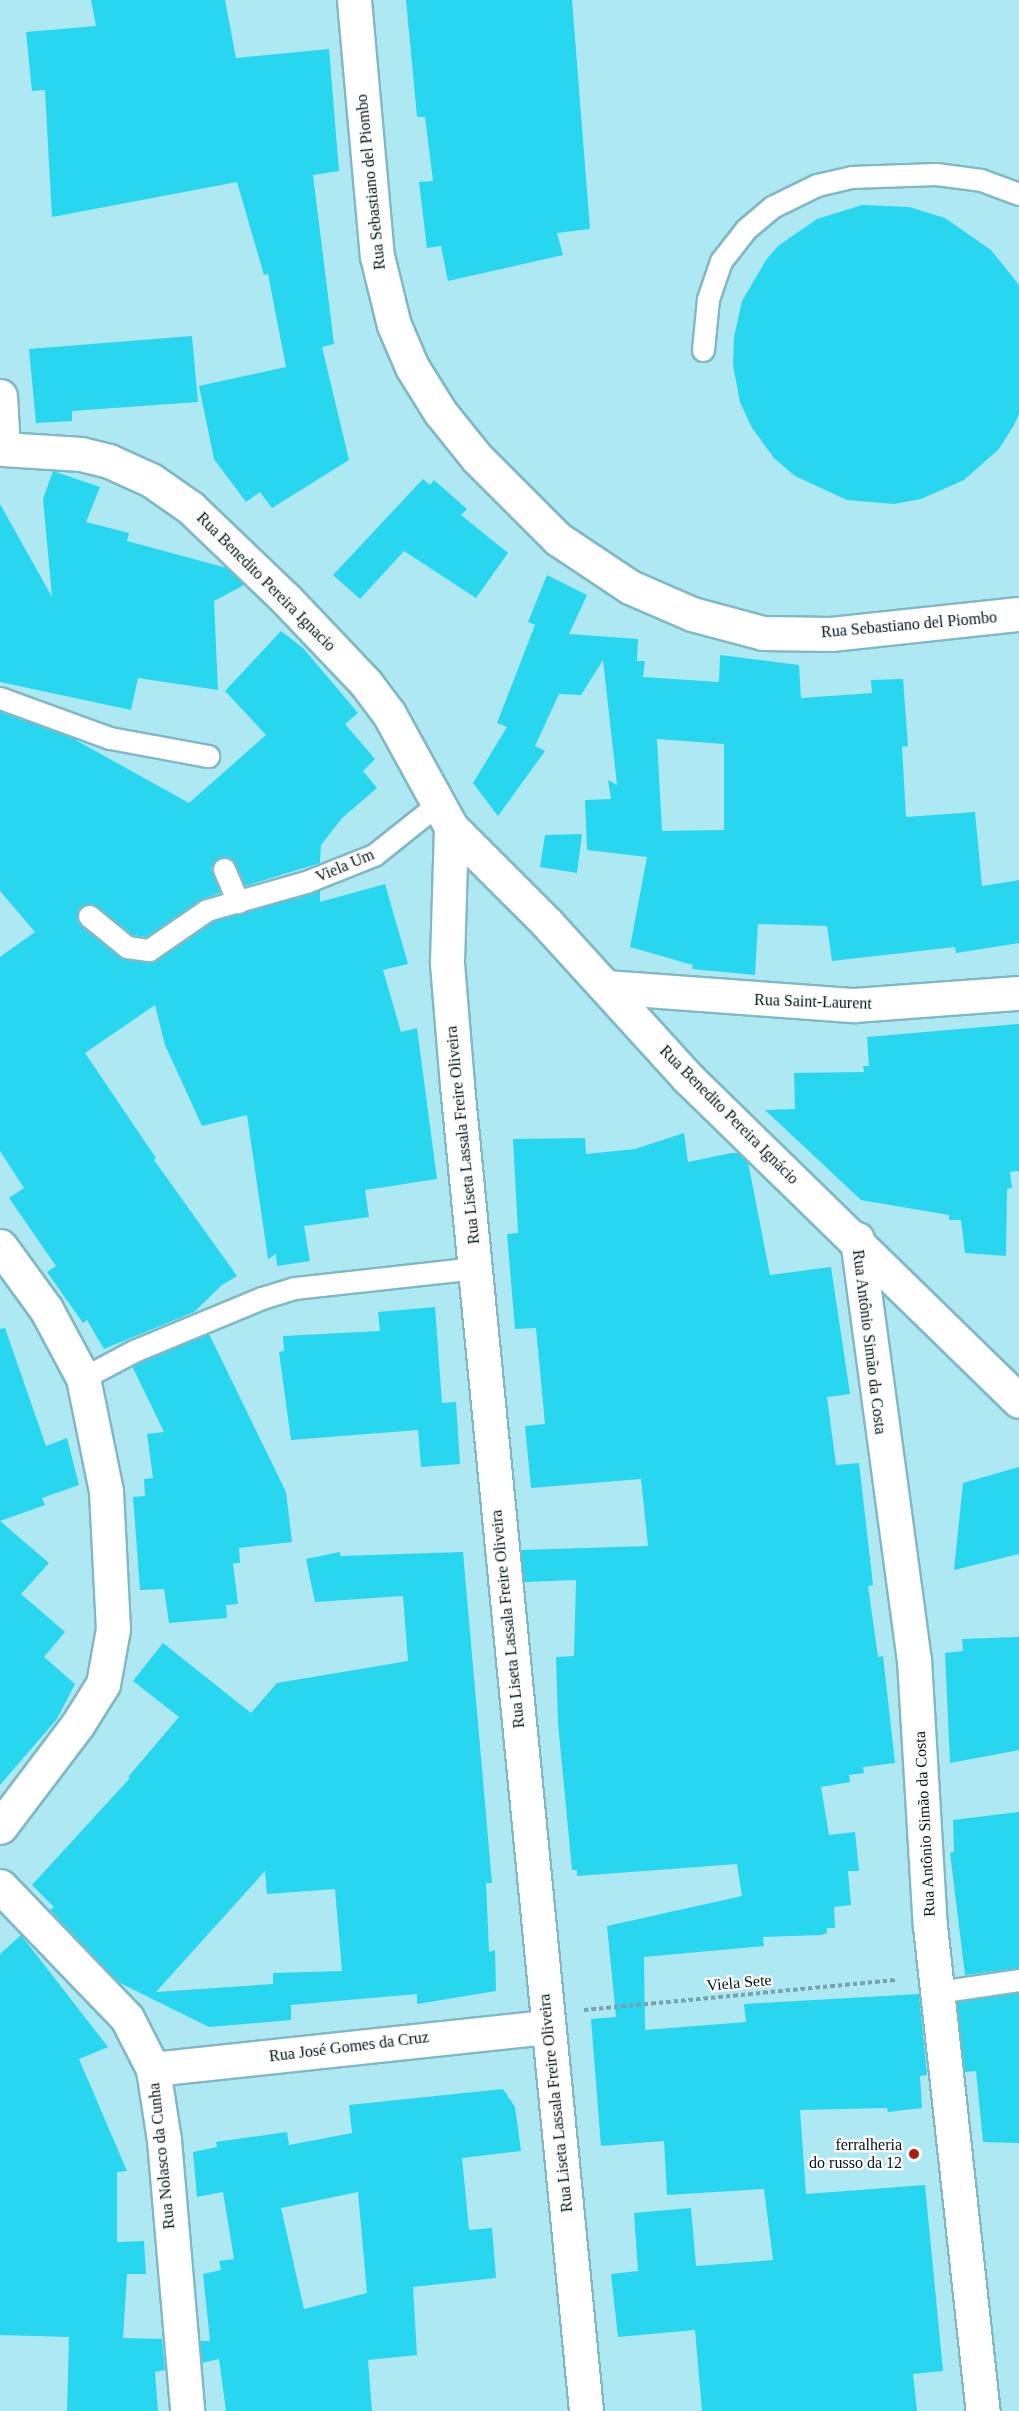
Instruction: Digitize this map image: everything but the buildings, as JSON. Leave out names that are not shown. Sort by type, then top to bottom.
[{"type":"street","name":"Rua Sebastiano del Piombo","points":[[354,0],[377,256],[394,325],[412,367],[440,412],[477,458],[558,539],[630,587],[692,614],[763,633],[831,634],[1019,614]]},
{"type":"street","points":[[0,396],[2,449]]},
{"type":"street","name":"Rua Benedito Pereira Ignacio","points":[[2,449],[61,452],[108,461],[171,491],[285,598],[365,682],[407,743],[445,815]]},
{"type":"street","name":"Rua Benedito Pereira Ignácio","points":[[445,815],[688,1078],[857,1239],[1017,1402]]},
{"type":"street","name":"Rua Liseta Lassala Freire Oliveira","points":[[445,815],[447,963],[546,2020],[559,2121],[586,2411]]},
{"type":"street","name":"Rua Saint-Laurent","points":[[606,987],[854,1005],[1019,993]]},
{"type":"street","name":"Rua Antônio Simão da Costa","points":[[857,1239],[914,1660],[926,1879],[983,2411]]},
{"type":"street","points":[[0,1246],[46,1309],[83,1378],[101,1458],[108,1512],[113,1601],[108,1664],[103,1684],[78,1724],[0,1827]]},
{"type":"street","name":"Rua Nolasco da Cunha","points":[[0,1886],[127,2018],[153,2069],[164,2140],[187,2411]]},
{"type":"street","name":"Rua José Gomes da Cruz","points":[[153,2069],[546,2020]]},
{"type":"lane","points":[[703,350],[708,299],[721,261],[746,230],[772,207],[799,194],[851,177],[936,174],[981,180],[1019,194]]},
{"type":"lane","points":[[0,698],[110,738],[208,756]]},
{"type":"lane","name":"Viela Um","points":[[89,916],[127,947],[149,950],[194,916],[306,882],[374,855],[445,815]]},
{"type":"lane","points":[[224,869],[238,902]]},
{"type":"lane","points":[[83,1378],[134,1351],[262,1298],[295,1288],[477,1269]]},
{"type":"lane","points":[[937,1984],[1019,1980]]},
{"type":"path","name":"Viela Sete","points":[[546,2020],[937,1984]]},
{"type":"place","name":"ferralheria do russo da 12","points":[[914,2154]]}]
